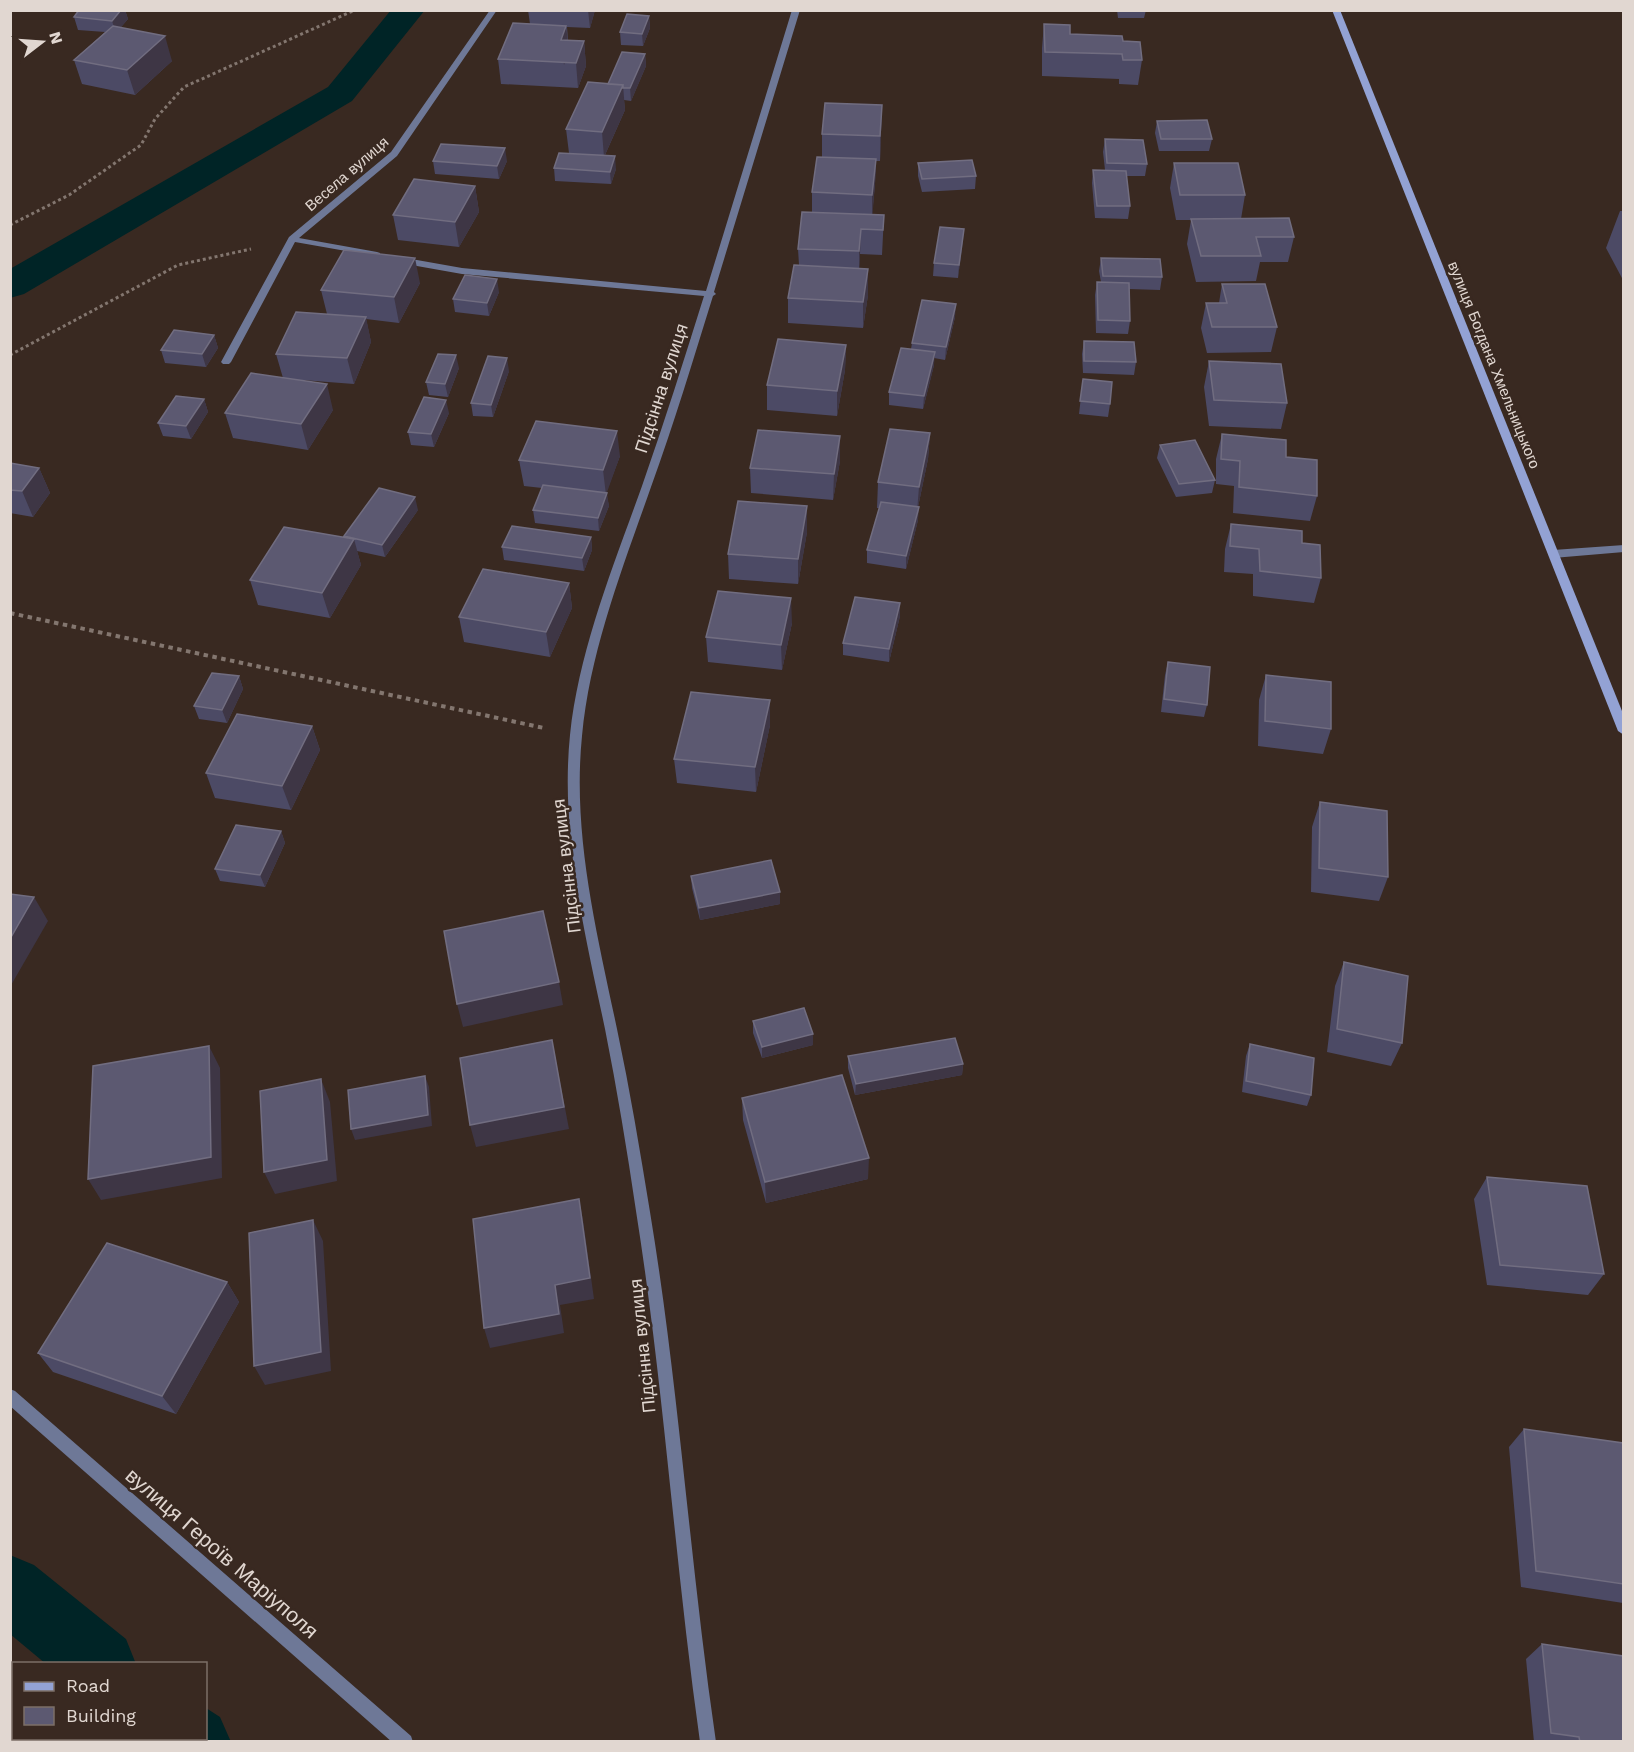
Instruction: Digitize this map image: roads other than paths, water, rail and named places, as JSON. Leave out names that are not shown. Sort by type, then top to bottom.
[{"type":"main road","name":"вулиця Богдана Хмельницького","points":[[1336,10],[1623,731]]},
{"type":"street","name":"Весела вулиця","points":[[226,362],[292,239],[394,154],[494,10]]},
{"type":"street","name":"Підсінна вулиця","points":[[708,1742],[670,1442],[657,1303],[624,1088],[596,958],[577,832],[574,783],[576,735],[593,653],[711,294],[796,10]]},
{"type":"street","points":[[292,239],[383,256]]},
{"type":"street","points":[[394,259],[462,272],[711,294]]},
{"type":"street","points":[[1553,554],[1623,548]]},
{"type":"street","name":"вулиця Героїв Маріуполя","points":[[10,1396],[405,1742]]},
{"type":"waterway","points":[[10,286],[340,94],[409,10]]},
{"type":"waterway","points":[[10,1589],[99,1662]]}]
